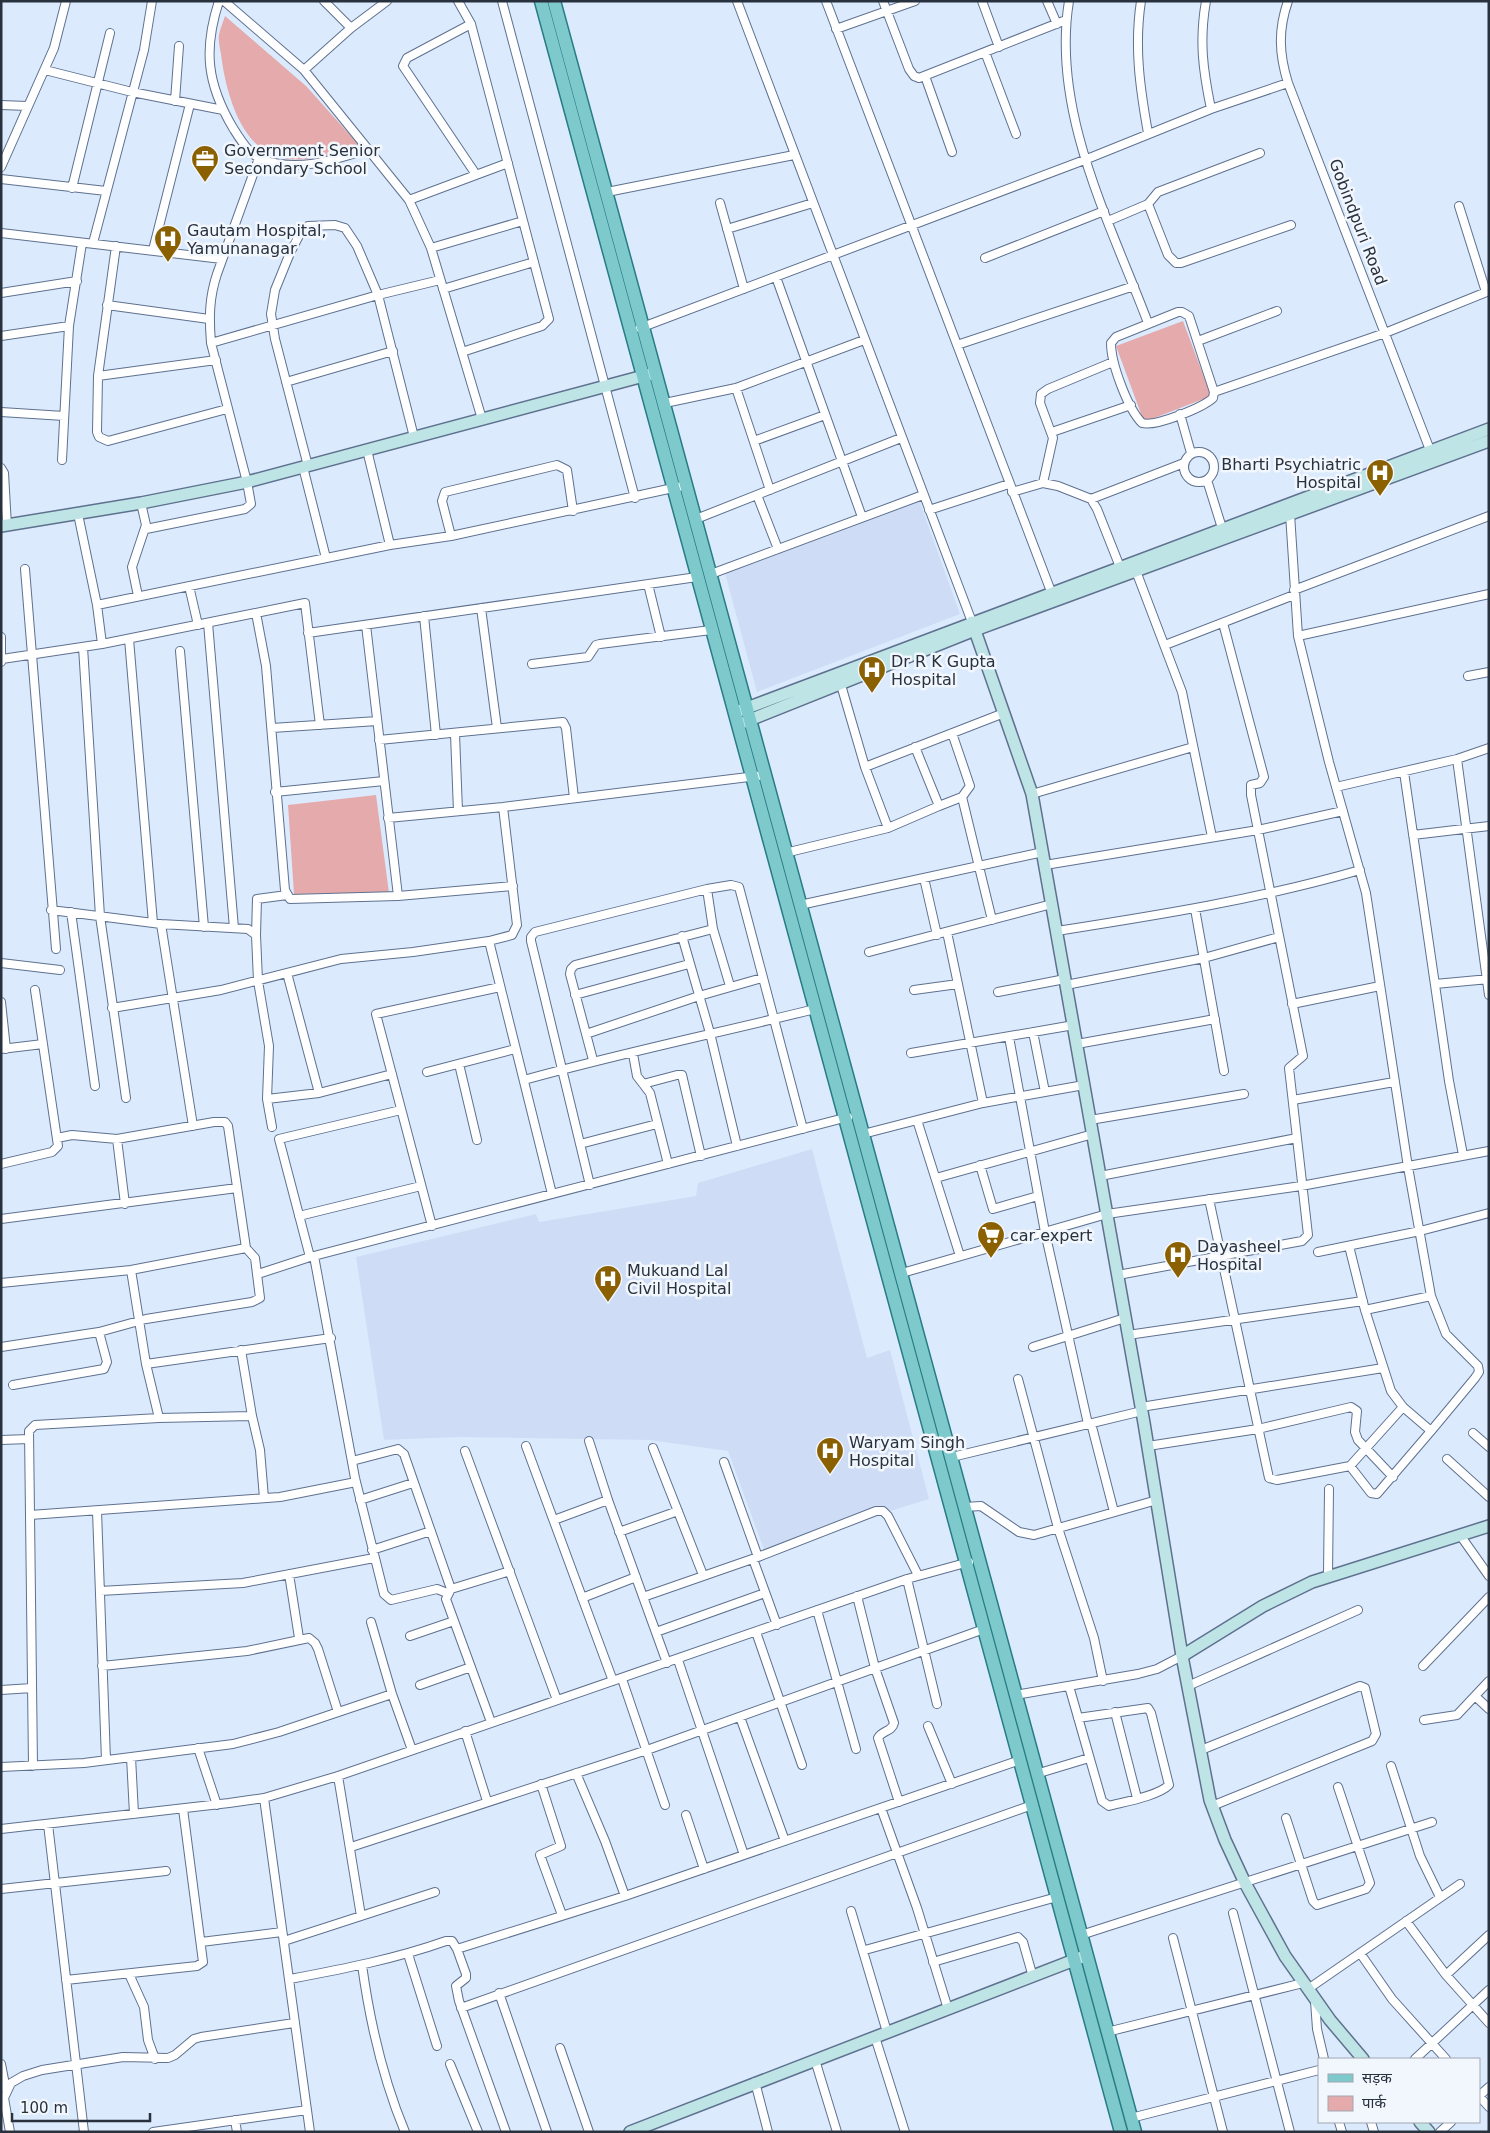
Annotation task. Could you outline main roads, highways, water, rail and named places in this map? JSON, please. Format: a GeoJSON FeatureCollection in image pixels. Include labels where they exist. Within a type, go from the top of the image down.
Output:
{"type":"FeatureCollection","features":[{"type":"Feature","properties":{"kind":"main road"},"geometry":{"type":"LineString","coordinates":[[541,1],[711,630],[742,717]]}},
{"type":"Feature","properties":{"kind":"main road"},"geometry":{"type":"LineString","coordinates":[[554,1],[711,574],[742,717],[815,1009],[851,1117],[863,1134],[1081,1935],[1080,1958],[1121,2132]]}},
{"type":"Feature","properties":{"kind":"main road"},"geometry":{"type":"LineString","coordinates":[[758,776],[785,853],[800,905],[851,1117],[966,1562],[1057,1897],[1107,2032],[1135,2132]]}},
{"type":"Feature","properties":{"kind":"place","name":"Government Senior Secondary School"},"geometry":{"type":"Point","coordinates":[205,183]}},
{"type":"Feature","properties":{"kind":"place","name":"Gautam Hospital, Yamunanagar"},"geometry":{"type":"Point","coordinates":[168,263]}},
{"type":"Feature","properties":{"kind":"place","name":"Bharti Psychiatric Hospital"},"geometry":{"type":"Point","coordinates":[1380,497]}},
{"type":"Feature","properties":{"kind":"place","name":"Dr R K Gupta Hospital"},"geometry":{"type":"Point","coordinates":[872,694]}},
{"type":"Feature","properties":{"kind":"place","name":"car expert"},"geometry":{"type":"Point","coordinates":[991,1259]}},
{"type":"Feature","properties":{"kind":"place","name":"Dayasheel Hospital"},"geometry":{"type":"Point","coordinates":[1178,1279]}},
{"type":"Feature","properties":{"kind":"place","name":"Mukuand Lal Civil Hospital"},"geometry":{"type":"Point","coordinates":[608,1303]}},
{"type":"Feature","properties":{"kind":"place","name":"Waryam Singh Hospital"},"geometry":{"type":"Point","coordinates":[830,1475]}}]}
